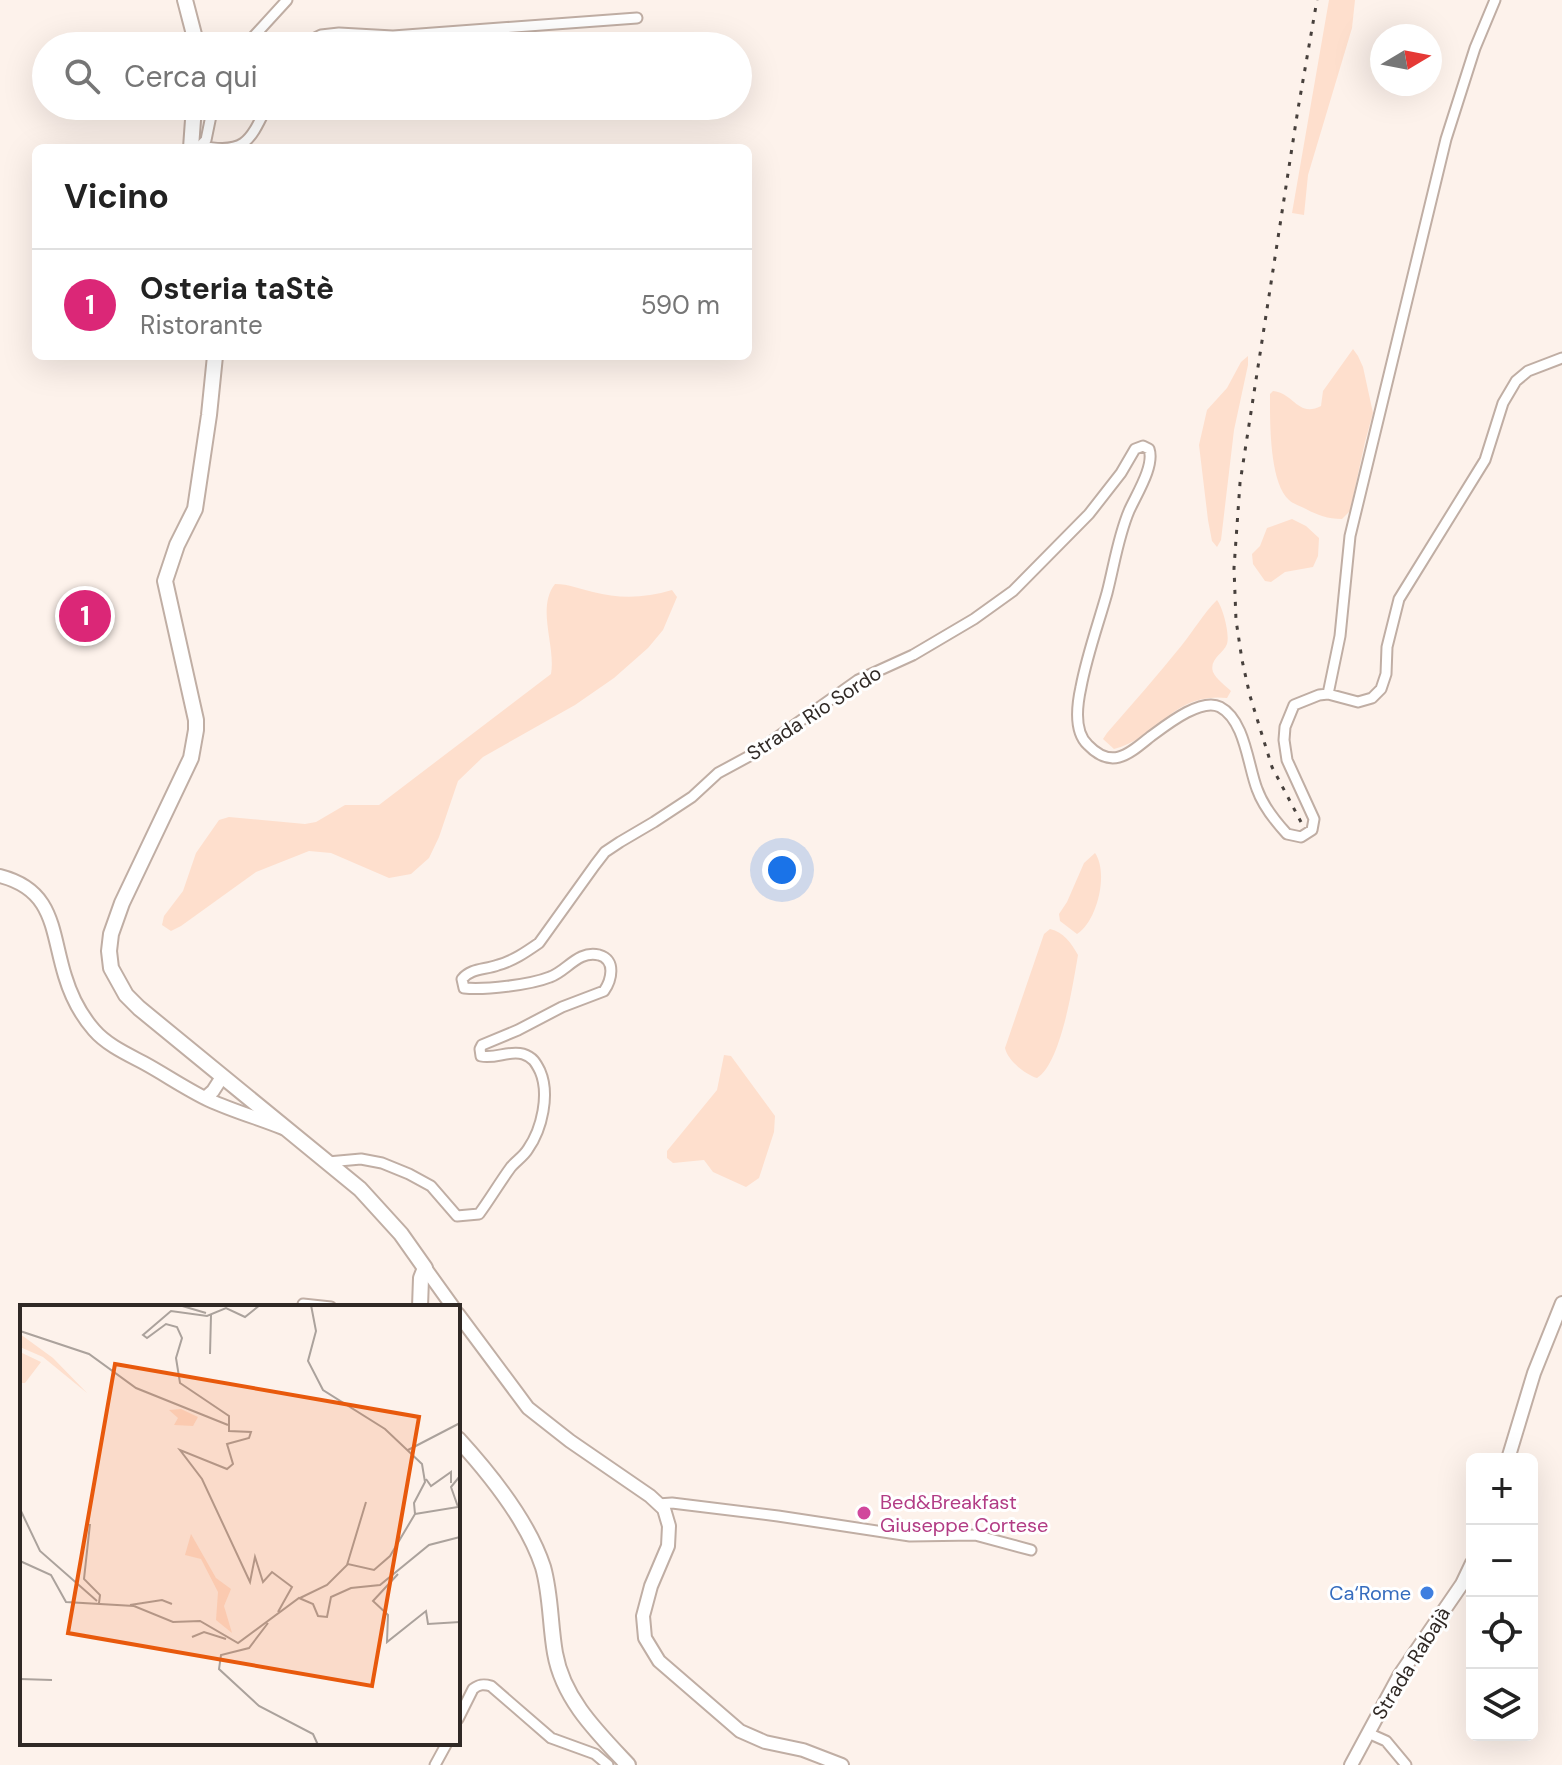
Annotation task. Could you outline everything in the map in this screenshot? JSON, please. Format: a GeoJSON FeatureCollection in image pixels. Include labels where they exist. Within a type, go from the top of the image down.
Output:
{"type":"FeatureCollection","features":[{"type":"Feature","properties":{"kind":"main road"},"geometry":{"type":"LineString","coordinates":[[185,0],[193,32]]}},
{"type":"Feature","properties":{"kind":"main road"},"geometry":{"type":"LineString","coordinates":[[195,120],[197,144]]}},
{"type":"Feature","properties":{"kind":"main road"},"geometry":{"type":"LineString","coordinates":[[215,360],[195,509],[177,545],[165,581],[196,720],[195,745],[122,903],[111,934],[111,968],[126,995],[139,1008],[328,1162],[381,1210],[425,1268],[421,1278],[420,1305]]}},
{"type":"Feature","properties":{"kind":"main road"},"geometry":{"type":"LineString","coordinates":[[460,1442],[510,1504],[536,1550],[547,1582],[555,1656],[567,1689],[590,1725],[628,1765]]}},
{"type":"Feature","properties":{"kind":"street"},"geometry":{"type":"LineString","coordinates":[[258,32],[287,0]]}},
{"type":"Feature","properties":{"kind":"street"},"geometry":{"type":"LineString","coordinates":[[1495,0],[1475,48],[1446,139],[1350,536],[1340,636],[1328,694],[1358,702],[1372,698],[1381,689],[1399,599],[1485,460],[1503,403],[1516,381],[1528,371],[1562,358]]}},
{"type":"Feature","properties":{"kind":"street"},"geometry":{"type":"LineString","coordinates":[[447,32],[637,18]]}},
{"type":"Feature","properties":{"kind":"street"},"geometry":{"type":"LineString","coordinates":[[201,144],[206,140],[210,120]]}},
{"type":"Feature","properties":{"kind":"street"},"geometry":{"type":"LineString","coordinates":[[244,144],[253,135],[260,120]]}},
{"type":"Feature","properties":{"kind":"street","name":"Strada Rio Sordo"},"geometry":{"type":"LineString","coordinates":[[328,1162],[361,1159],[382,1163],[431,1186],[457,1216],[479,1214],[513,1165],[528,1150],[540,1124],[545,1090],[543,1078],[533,1059],[512,1052],[496,1057],[481,1056],[482,1045],[604,991],[612,976],[605,958],[598,955],[579,957],[552,977],[487,988],[464,988],[462,979],[467,973],[497,966],[539,943],[605,852],[692,797],[718,773],[755,753],[858,680],[913,655],[998,604],[1089,514],[1121,473],[1135,449],[1143,446],[1149,449],[1151,455],[1128,514],[1084,670],[1078,713],[1086,744],[1104,757],[1114,759],[1125,756],[1172,721],[1194,709],[1207,705],[1220,707],[1242,737],[1264,805],[1287,834],[1301,837],[1312,830],[1314,819],[1287,760],[1285,727],[1294,705],[1328,694]]}},
{"type":"Feature","properties":{"kind":"street"},"geometry":{"type":"LineString","coordinates":[[0,876],[25,885],[39,898],[51,920],[71,995],[96,1032],[115,1047],[205,1098],[283,1128]]}},
{"type":"Feature","properties":{"kind":"street"},"geometry":{"type":"LineString","coordinates":[[205,1098],[222,1077]]}},
{"type":"Feature","properties":{"kind":"street"},"geometry":{"type":"LineString","coordinates":[[205,1098],[242,1093]]}},
{"type":"Feature","properties":{"kind":"street"},"geometry":{"type":"LineString","coordinates":[[225,1107],[235,1104],[242,1093]]}},
{"type":"Feature","properties":{"kind":"street"},"geometry":{"type":"LineString","coordinates":[[425,1268],[452,1305]]}},
{"type":"Feature","properties":{"kind":"street"},"geometry":{"type":"LineString","coordinates":[[1510,1453],[1534,1373],[1562,1303]]}},
{"type":"Feature","properties":{"kind":"street"},"geometry":{"type":"LineString","coordinates":[[303,1304],[312,1305]]}},
{"type":"Feature","properties":{"kind":"street"},"geometry":{"type":"LineString","coordinates":[[460,1317],[528,1408],[664,1509],[670,1535],[668,1546],[651,1586],[643,1616],[645,1638],[659,1661],[740,1731],[765,1742],[803,1750],[842,1765]]}},
{"type":"Feature","properties":{"kind":"street"},"geometry":{"type":"LineString","coordinates":[[658,1504],[778,1516],[910,1536],[975,1535],[1031,1550]]}},
{"type":"Feature","properties":{"kind":"street","name":"Strada Rabajà"},"geometry":{"type":"LineString","coordinates":[[1351,1765],[1399,1676],[1466,1576]]}},
{"type":"Feature","properties":{"kind":"street"},"geometry":{"type":"LineString","coordinates":[[460,1715],[473,1689],[486,1684],[551,1738],[595,1754],[608,1765]]}},
{"type":"Feature","properties":{"kind":"street"},"geometry":{"type":"LineString","coordinates":[[1368,1733],[1386,1741],[1406,1765]]}},
{"type":"Feature","properties":{"kind":"street"},"geometry":{"type":"LineString","coordinates":[[435,1765],[446,1745]]}},
{"type":"Feature","properties":{"kind":"shaded area"},"geometry":{"type":"Polygon","coordinates":[[[1329,0],[1355,0],[1352,28],[1308,175],[1304,215],[1292,213],[1329,0]]]}},
{"type":"Feature","properties":{"kind":"shaded area"},"geometry":{"type":"Polygon","coordinates":[[[1353,349],[1363,367],[1373,413],[1350,511],[1342,519],[1337,519],[1295,504],[1282,491],[1272,450],[1270,394],[1273,391],[1280,393],[1307,409],[1321,406],[1323,391],[1353,349]]]}},
{"type":"Feature","properties":{"kind":"shaded area"},"geometry":{"type":"Polygon","coordinates":[[[1248,356],[1234,430],[1221,540],[1217,547],[1212,541],[1208,520],[1199,445],[1207,410],[1227,388],[1241,362],[1248,356]]]}},
{"type":"Feature","properties":{"kind":"shaded area"},"geometry":{"type":"Polygon","coordinates":[[[1292,519],[1319,538],[1318,556],[1313,567],[1285,572],[1271,582],[1265,581],[1253,564],[1252,554],[1260,546],[1267,528],[1292,519]]]}},
{"type":"Feature","properties":{"kind":"shaded area"},"geometry":{"type":"Polygon","coordinates":[[[555,584],[623,597],[672,590],[677,597],[663,630],[614,678],[575,705],[483,757],[458,781],[429,858],[411,874],[389,878],[331,853],[309,851],[256,872],[181,926],[171,931],[162,925],[164,916],[183,891],[196,853],[219,820],[229,817],[305,824],[316,822],[345,805],[379,805],[551,674],[547,604],[555,584]]]}},
{"type":"Feature","properties":{"kind":"shaded area"},"geometry":{"type":"Polygon","coordinates":[[[1217,600],[1222,609],[1228,640],[1212,667],[1216,677],[1231,691],[1227,698],[1193,702],[1143,736],[1114,749],[1103,739],[1107,733],[1217,600]]]}},
{"type":"Feature","properties":{"kind":"shaded area"},"geometry":{"type":"Polygon","coordinates":[[[1095,853],[1101,872],[1099,896],[1090,919],[1077,934],[1060,921],[1059,914],[1084,863],[1095,853]]]}},
{"type":"Feature","properties":{"kind":"shaded area"},"geometry":{"type":"Polygon","coordinates":[[[1050,929],[1063,935],[1078,955],[1059,1041],[1053,1057],[1037,1078],[1018,1066],[1005,1048],[1044,934],[1050,929]]]}},
{"type":"Feature","properties":{"kind":"shaded area"},"geometry":{"type":"Polygon","coordinates":[[[724,1055],[731,1056],[775,1116],[774,1132],[759,1178],[746,1187],[713,1172],[704,1160],[673,1163],[667,1158],[667,1151],[717,1090],[724,1055]]]}},
{"type":"Feature","properties":{"kind":"railway"},"geometry":{"type":"LineString","coordinates":[[1301,822],[1272,767],[1250,696],[1236,620],[1234,568],[1240,483],[1317,0]]}},
{"type":"Feature","properties":{"kind":"place","name":"Osteria taStè"},"geometry":{"type":"Point","coordinates":[85,616]}},
{"type":"Feature","properties":{"kind":"place","name":"Bed&Breakfast Giuseppe Cortese"},"geometry":{"type":"Point","coordinates":[864,1513]}},
{"type":"Feature","properties":{"kind":"place","name":"Ca‘Rome"},"geometry":{"type":"Point","coordinates":[1427,1593]}}]}
